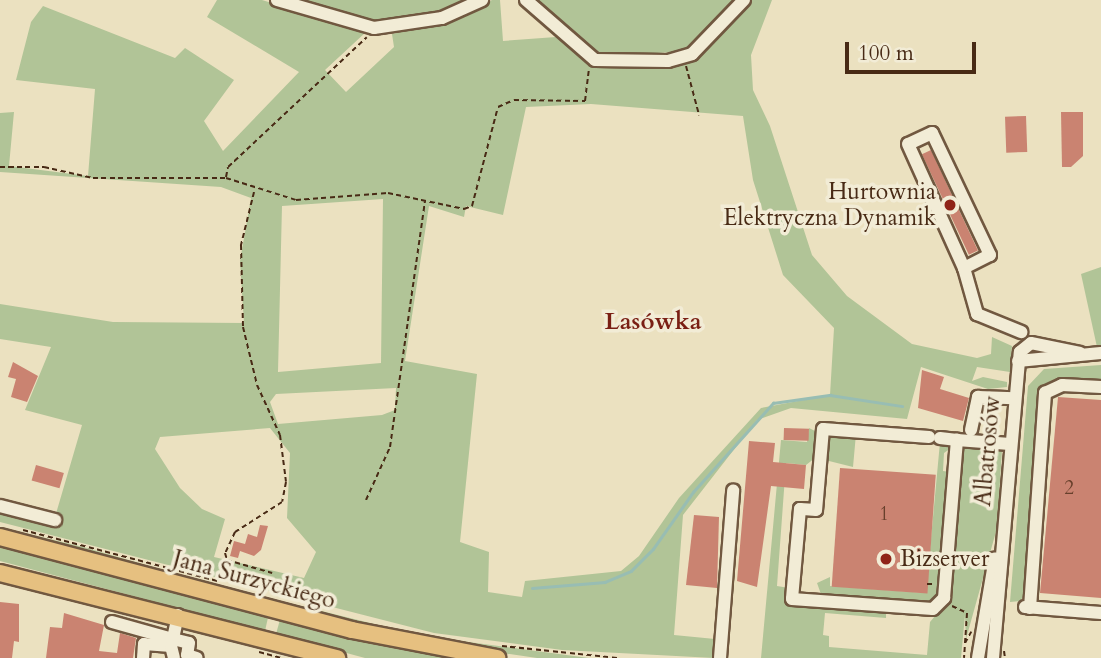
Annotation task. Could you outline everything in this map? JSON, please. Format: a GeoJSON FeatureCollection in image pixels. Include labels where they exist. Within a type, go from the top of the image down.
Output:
{"type":"FeatureCollection","features":[{"type":"Feature","properties":{"kind":"main road","name":"Jana Surzyckiego"},"geometry":{"type":"LineString","coordinates":[[0,537],[372,635],[495,652]]}},
{"type":"Feature","properties":{"kind":"main road"},"geometry":{"type":"LineString","coordinates":[[0,573],[178,615],[333,658]]}},
{"type":"Feature","properties":{"kind":"street"},"geometry":{"type":"LineString","coordinates":[[276,0],[374,28],[442,19],[482,0]]}},
{"type":"Feature","properties":{"kind":"street"},"geometry":{"type":"LineString","coordinates":[[527,0],[595,60],[683,59],[744,0]]}},
{"type":"Feature","properties":{"kind":"street"},"geometry":{"type":"LineString","coordinates":[[964,268],[990,255],[932,133],[908,144],[964,268],[977,314],[1021,332]]}},
{"type":"Feature","properties":{"kind":"street","name":"Albatrosów"},"geometry":{"type":"LineString","coordinates":[[993,658],[1000,545],[1019,357],[1101,354]]}},
{"type":"Feature","properties":{"kind":"street"},"geometry":{"type":"LineString","coordinates":[[1101,387],[1062,385],[1045,393],[1026,607],[1101,613]]}},
{"type":"Feature","properties":{"kind":"street"},"geometry":{"type":"LineString","coordinates":[[971,430],[978,397],[1014,398]]}},
{"type":"Feature","properties":{"kind":"street"},"geometry":{"type":"LineString","coordinates":[[957,440],[940,604],[925,610],[792,599],[800,509],[816,510],[823,429],[1010,444]]}},
{"type":"Feature","properties":{"kind":"street"},"geometry":{"type":"LineString","coordinates":[[720,657],[733,491]]}},
{"type":"Feature","properties":{"kind":"street"},"geometry":{"type":"LineString","coordinates":[[0,506],[55,520]]}},
{"type":"Feature","properties":{"kind":"street","name":"Albatrosów"},"geometry":{"type":"LineString","coordinates":[[978,658],[984,605],[1000,545]]}},
{"type":"Feature","properties":{"kind":"street"},"geometry":{"type":"LineString","coordinates":[[173,648],[178,615]]}},
{"type":"Feature","properties":{"kind":"street"},"geometry":{"type":"LineString","coordinates":[[111,622],[173,648]]}},
{"type":"Feature","properties":{"kind":"street"},"geometry":{"type":"LineString","coordinates":[[143,658],[144,644],[173,648],[189,643],[187,655],[197,658]]}},
{"type":"Feature","properties":{"kind":"path"},"geometry":{"type":"LineString","coordinates":[[226,178],[229,167],[374,28]]}},
{"type":"Feature","properties":{"kind":"path"},"geometry":{"type":"LineString","coordinates":[[683,59],[699,115]]}},
{"type":"Feature","properties":{"kind":"path"},"geometry":{"type":"LineString","coordinates":[[0,167],[44,167],[93,178],[226,178],[254,191],[296,200],[388,193],[464,209],[472,206],[498,107],[514,100],[585,101],[595,60]]}},
{"type":"Feature","properties":{"kind":"path"},"geometry":{"type":"LineString","coordinates":[[254,191],[241,245],[243,327],[257,385],[280,435],[286,482],[282,502],[235,532],[225,554],[227,560],[272,573]]}},
{"type":"Feature","properties":{"kind":"path"},"geometry":{"type":"LineString","coordinates":[[366,500],[388,458],[425,200]]}},
{"type":"Feature","properties":{"kind":"path"},"geometry":{"type":"LineString","coordinates":[[18,528],[223,582]]}},
{"type":"Feature","properties":{"kind":"path"},"geometry":{"type":"LineString","coordinates":[[940,604],[967,613],[964,658]]}},
{"type":"Feature","properties":{"kind":"path"},"geometry":{"type":"LineString","coordinates":[[495,652],[619,658]]}},
{"type":"Feature","properties":{"kind":"green space"},"geometry":{"type":"Polygon","coordinates":[[[217,0],[262,0],[366,32],[325,70],[346,92],[394,47],[392,34],[446,22],[492,0],[500,0],[503,41],[556,37],[591,64],[692,58],[749,0],[772,0],[751,55],[753,90],[770,126],[812,255],[847,296],[912,344],[977,358],[991,354],[992,337],[1012,346],[1010,372],[977,367],[972,381],[983,377],[1007,382],[1007,387],[988,389],[921,367],[907,419],[791,408],[757,420],[683,515],[674,635],[715,639],[714,658],[562,650],[434,633],[0,522],[0,508],[55,517],[82,425],[25,410],[51,347],[0,339],[0,304],[113,322],[244,323],[240,261],[251,198],[221,187],[0,172],[0,113],[14,112],[9,166],[88,176],[95,89],[16,80],[31,22],[43,6],[175,58],[185,48],[234,80],[204,121],[223,151],[299,72],[207,17],[217,0]],[[591,104],[526,107],[503,215],[466,206],[464,217],[429,206],[405,361],[477,374],[460,542],[489,552],[488,592],[522,597],[525,581],[621,571],[639,556],[679,498],[761,408],[830,395],[834,328],[783,275],[753,180],[743,116],[591,104]],[[383,199],[282,206],[278,372],[381,363],[383,199]],[[396,388],[276,394],[270,402],[278,424],[382,415],[395,410],[396,388]],[[270,428],[160,437],[155,449],[180,488],[202,509],[225,519],[214,557],[304,578],[316,552],[287,518],[290,453],[270,428]]]}},
{"type":"Feature","properties":{"kind":"green space"},"geometry":{"type":"Polygon","coordinates":[[[296,0],[467,0],[442,12],[398,21],[363,20],[296,0]]]}},
{"type":"Feature","properties":{"kind":"green space"},"geometry":{"type":"Polygon","coordinates":[[[536,0],[737,0],[688,51],[611,56],[593,54],[536,0]]]}},
{"type":"Feature","properties":{"kind":"green space"},"geometry":{"type":"Polygon","coordinates":[[[1101,267],[1101,347],[1097,347],[1081,274],[1101,267]]]}},
{"type":"Feature","properties":{"kind":"green space"},"geometry":{"type":"Polygon","coordinates":[[[1101,365],[1101,380],[1066,377],[1041,389],[1026,593],[1020,601],[1010,602],[1028,386],[1044,369],[1101,365]]]}},
{"type":"Feature","properties":{"kind":"green space"},"geometry":{"type":"Polygon","coordinates":[[[809,428],[817,432],[815,458],[806,465],[786,463],[777,586],[789,588],[788,604],[886,612],[886,618],[825,613],[823,635],[829,636],[829,647],[927,655],[930,622],[946,603],[960,451],[967,445],[1002,450],[997,528],[966,639],[965,615],[961,658],[761,658],[781,440],[807,442],[809,428]]]}},
{"type":"Feature","properties":{"kind":"green space"},"geometry":{"type":"Polygon","coordinates":[[[828,433],[856,434],[853,467],[825,460],[828,433]]]}},
{"type":"Feature","properties":{"kind":"green space"},"geometry":{"type":"Polygon","coordinates":[[[940,442],[951,448],[944,453],[943,471],[950,472],[935,604],[822,597],[817,583],[830,577],[830,586],[926,593],[940,442]]]}},
{"type":"Feature","properties":{"kind":"green space"},"geometry":{"type":"Polygon","coordinates":[[[0,527],[83,547],[262,598],[0,532],[0,527]]]}},
{"type":"Feature","properties":{"kind":"green space"},"geometry":{"type":"Polygon","coordinates":[[[0,547],[269,613],[265,631],[0,561],[0,547]]]}},
{"type":"Feature","properties":{"kind":"green space"},"geometry":{"type":"Polygon","coordinates":[[[285,602],[423,636],[589,658],[537,658],[446,645],[284,607],[285,602]]]}},
{"type":"Feature","properties":{"kind":"green space"},"geometry":{"type":"Polygon","coordinates":[[[281,616],[465,658],[365,658],[276,634],[281,616]]]}},
{"type":"Feature","properties":{"kind":"building"},"geometry":{"type":"Polygon","coordinates":[[[1061,112],[1083,112],[1083,156],[1071,167],[1062,167],[1061,112]]]}},
{"type":"Feature","properties":{"kind":"building"},"geometry":{"type":"Polygon","coordinates":[[[1026,116],[1027,152],[1006,153],[1005,117],[1026,116]]]}},
{"type":"Feature","properties":{"kind":"building"},"geometry":{"type":"Polygon","coordinates":[[[931,150],[978,251],[969,255],[922,154],[931,150]]]}},
{"type":"Feature","properties":{"kind":"building"},"geometry":{"type":"Polygon","coordinates":[[[13,362],[38,376],[27,402],[11,397],[16,379],[8,377],[13,362]]]}},
{"type":"Feature","properties":{"kind":"building"},"geometry":{"type":"Polygon","coordinates":[[[922,370],[944,377],[940,389],[969,398],[963,421],[918,408],[922,370]]]}},
{"type":"Feature","properties":{"kind":"building"},"geometry":{"type":"Polygon","coordinates":[[[1058,397],[1101,400],[1101,598],[1040,593],[1058,397]]]}},
{"type":"Feature","properties":{"kind":"building"},"geometry":{"type":"Polygon","coordinates":[[[784,428],[809,429],[809,441],[784,440],[784,428]]]}},
{"type":"Feature","properties":{"kind":"building"},"geometry":{"type":"Polygon","coordinates":[[[749,441],[775,443],[773,462],[806,465],[804,489],[771,486],[757,587],[737,581],[749,441]]]}},
{"type":"Feature","properties":{"kind":"building"},"geometry":{"type":"Polygon","coordinates":[[[36,465],[64,473],[59,488],[32,480],[36,465]]]}},
{"type":"Feature","properties":{"kind":"building"},"geometry":{"type":"Polygon","coordinates":[[[840,468],[936,475],[927,593],[832,587],[840,468]]]}},
{"type":"Feature","properties":{"kind":"building"},"geometry":{"type":"Polygon","coordinates":[[[694,515],[719,517],[717,588],[686,585],[694,515]]]}},
{"type":"Feature","properties":{"kind":"building"},"geometry":{"type":"Polygon","coordinates":[[[260,525],[268,526],[261,550],[254,556],[240,551],[238,558],[230,556],[234,541],[245,544],[248,534],[257,537],[260,525]]]}},
{"type":"Feature","properties":{"kind":"building"},"geometry":{"type":"Polygon","coordinates":[[[0,602],[19,604],[19,642],[14,641],[12,658],[0,658],[0,602]]]}},
{"type":"Feature","properties":{"kind":"building"},"geometry":{"type":"Polygon","coordinates":[[[64,613],[104,625],[99,651],[117,653],[120,633],[136,638],[133,658],[46,658],[50,627],[62,628],[64,613]]]}},
{"type":"Feature","properties":{"kind":"waterway"},"geometry":{"type":"LineString","coordinates":[[532,588],[605,582],[631,571],[653,549],[693,492],[773,403],[830,395],[902,406]]}},
{"type":"Feature","properties":{"kind":"place","name":"Hurtownia Elektryczna Dynamik"},"geometry":{"type":"Point","coordinates":[950,205]}},
{"type":"Feature","properties":{"kind":"place","name":"Bizserver"},"geometry":{"type":"Point","coordinates":[886,559]}},
{"type":"Feature","properties":{"kind":"district","name":"Lasówka"},"geometry":{"type":"Point","coordinates":[653,322]}}]}
